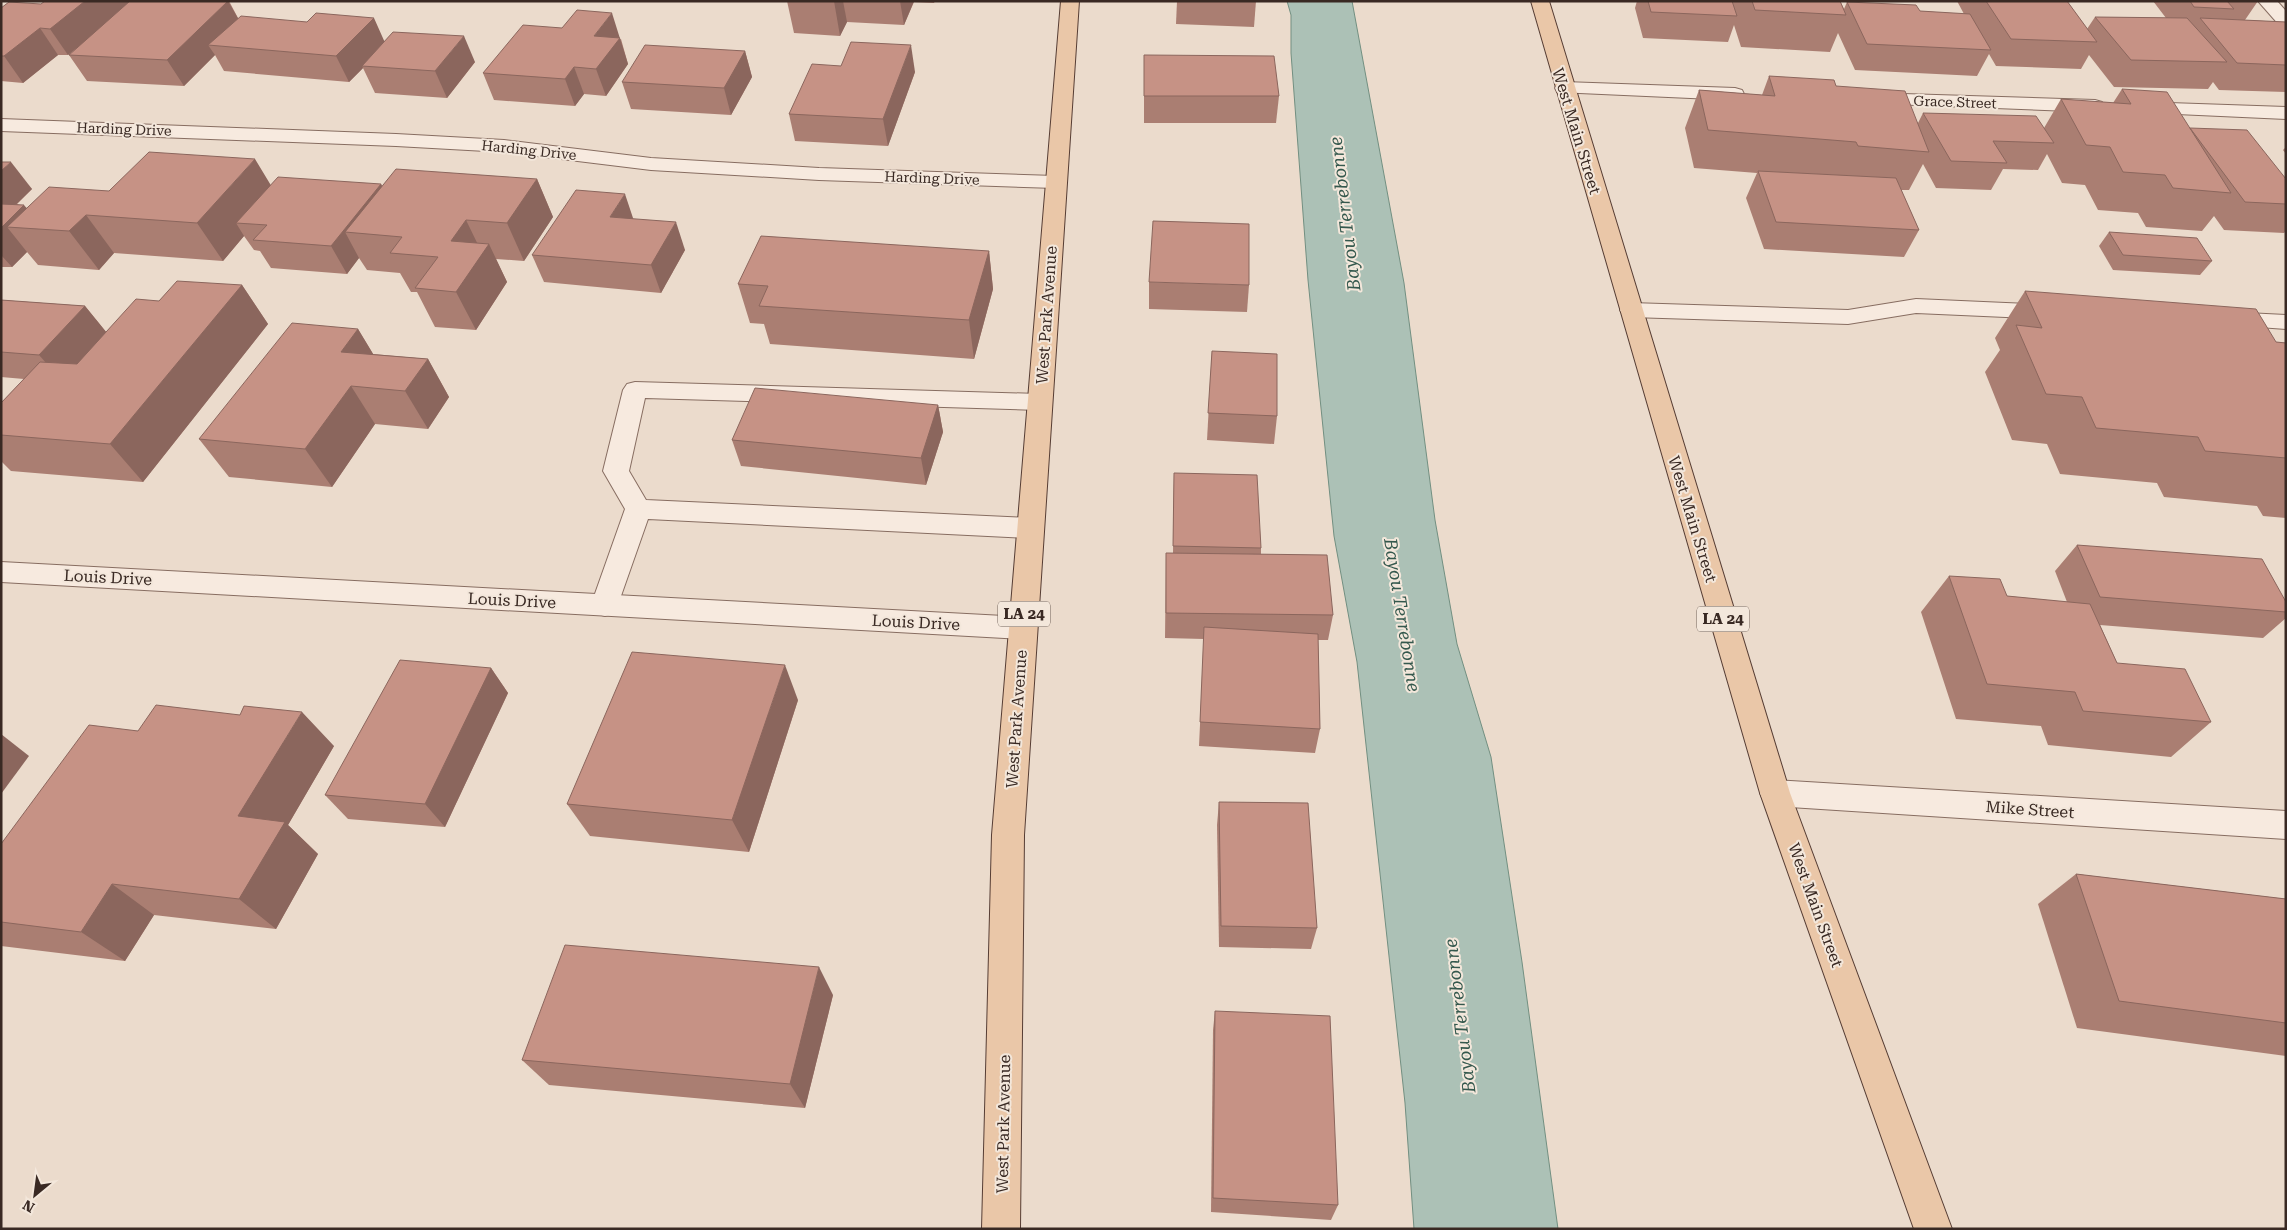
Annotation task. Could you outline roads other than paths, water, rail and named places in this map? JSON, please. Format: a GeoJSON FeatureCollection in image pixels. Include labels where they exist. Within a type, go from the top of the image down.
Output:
{"type":"FeatureCollection","features":[{"type":"Feature","properties":{"kind":"main road","name":"West Park Avenue"},"geometry":{"type":"LineString","coordinates":[[1001,1229],[1008,835],[1055,182],[1070,1]]}},
{"type":"Feature","properties":{"kind":"main road","name":"West Main Street"},"geometry":{"type":"LineString","coordinates":[[1540,1],[1564,88],[1775,792],[1933,1229]]}},
{"type":"Feature","properties":{"kind":"street"},"geometry":{"type":"LineString","coordinates":[[2267,1],[2286,22]]}},
{"type":"Feature","properties":{"kind":"street"},"geometry":{"type":"LineString","coordinates":[[1564,88],[1754,95]]}},
{"type":"Feature","properties":{"kind":"street","name":"Grace Street"},"geometry":{"type":"LineString","coordinates":[[1852,98],[2286,113]]}},
{"type":"Feature","properties":{"kind":"street","name":"Harding Drive"},"geometry":{"type":"LineString","coordinates":[[1,125],[396,140],[504,146],[650,164],[820,174],[1055,182]]}},
{"type":"Feature","properties":{"kind":"street"},"geometry":{"type":"LineString","coordinates":[[1631,310],[1848,317],[1916,306],[2074,313]]}},
{"type":"Feature","properties":{"kind":"street"},"geometry":{"type":"LineString","coordinates":[[2203,318],[2286,322]]}},
{"type":"Feature","properties":{"kind":"street"},"geometry":{"type":"LineString","coordinates":[[2253,321],[2269,344]]}},
{"type":"Feature","properties":{"kind":"street"},"geometry":{"type":"LineString","coordinates":[[605,605],[638,509],[616,471],[635,390],[1039,402]]}},
{"type":"Feature","properties":{"kind":"street"},"geometry":{"type":"LineString","coordinates":[[638,509],[1030,528]]}},
{"type":"Feature","properties":{"kind":"street","name":"Louis Drive"},"geometry":{"type":"LineString","coordinates":[[1,572],[1023,628]]}},
{"type":"Feature","properties":{"kind":"street","name":"Mike Street"},"geometry":{"type":"LineString","coordinates":[[1775,792],[2286,825]]}},
{"type":"Feature","properties":{"kind":"water","name":"Bayou Terrebonne"},"geometry":{"type":"Polygon","coordinates":[[[1287,1],[1352,1],[1404,283],[1435,520],[1457,644],[1491,757],[1522,962],[1558,1229],[1414,1229],[1405,1103],[1357,662],[1334,536],[1308,280],[1291,53],[1291,15],[1287,1]]]}}]}
